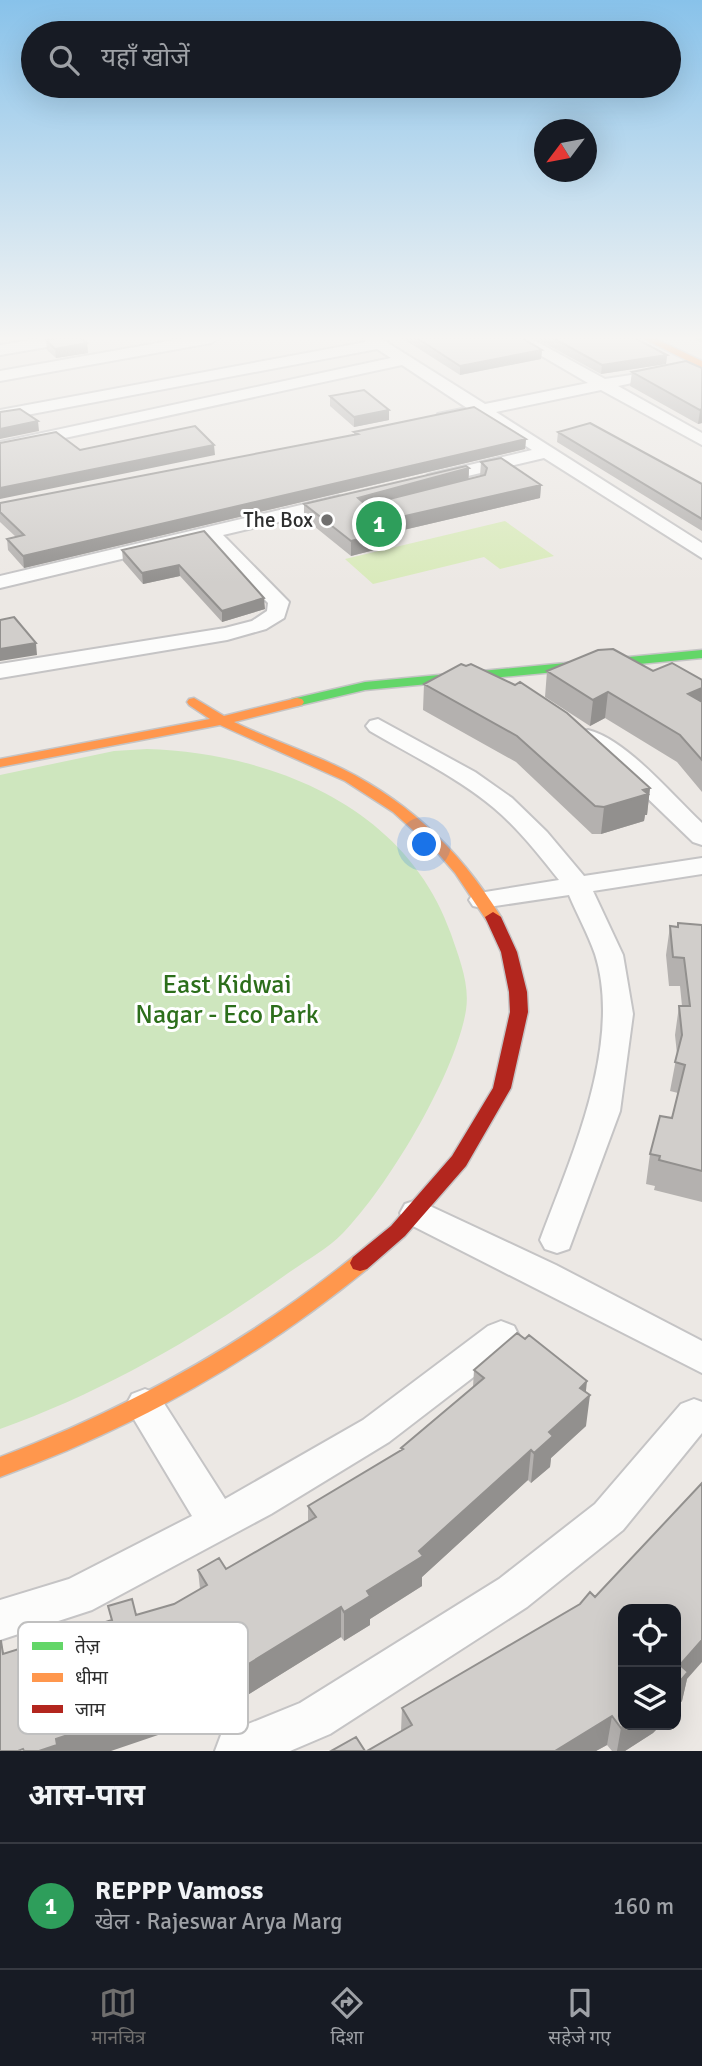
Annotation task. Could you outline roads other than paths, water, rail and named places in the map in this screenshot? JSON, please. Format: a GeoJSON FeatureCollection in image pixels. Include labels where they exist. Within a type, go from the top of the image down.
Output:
{"type":"FeatureCollection","features":[{"type":"Feature","properties":{"kind":"street"},"geometry":{"type":"LineString","coordinates":[[0,447],[127,420]]}},
{"type":"Feature","properties":{"kind":"street"},"geometry":{"type":"LineString","coordinates":[[499,420],[702,552]]}},
{"type":"Feature","properties":{"kind":"street"},"geometry":{"type":"LineString","coordinates":[[666,420],[702,440]]}},
{"type":"Feature","properties":{"kind":"street"},"geometry":{"type":"LineString","coordinates":[[412,484],[549,451]]}},
{"type":"Feature","properties":{"kind":"street"},"geometry":{"type":"LineString","coordinates":[[0,582],[358,497]]}},
{"type":"Feature","properties":{"kind":"street"},"geometry":{"type":"LineString","coordinates":[[0,671],[227,634],[259,625],[277,614],[279,602],[211,533]]}},
{"type":"Feature","properties":{"kind":"street"},"geometry":{"type":"LineString","coordinates":[[541,652],[702,637]]}},
{"type":"Feature","properties":{"kind":"street"},"geometry":{"type":"LineString","coordinates":[[0,763],[216,722],[365,687],[702,654]]}},
{"type":"Feature","properties":{"kind":"street"},"geometry":{"type":"LineString","coordinates":[[346,673],[422,664]]}},
{"type":"Feature","properties":{"kind":"street"},"geometry":{"type":"LineString","coordinates":[[0,1467],[69,1440],[145,1405],[203,1374],[282,1325],[331,1289],[417,1213],[484,1126],[512,1063],[519,1008],[511,954],[482,900],[456,865],[418,826],[373,792],[325,765],[268,746],[216,722],[188,704],[217,698]]}},
{"type":"Feature","properties":{"kind":"street"},"geometry":{"type":"LineString","coordinates":[[570,724],[620,759],[702,837]]}},
{"type":"Feature","properties":{"kind":"street"},"geometry":{"type":"LineString","coordinates":[[378,726],[466,777],[503,803],[538,837],[578,886],[610,955],[618,1014],[604,1111],[557,1240]]}},
{"type":"Feature","properties":{"kind":"street"},"geometry":{"type":"LineString","coordinates":[[482,900],[702,866]]}},
{"type":"Feature","properties":{"kind":"street"},"geometry":{"type":"LineString","coordinates":[[417,1213],[544,1275],[702,1358]]}},
{"type":"Feature","properties":{"kind":"street"},"geometry":{"type":"LineString","coordinates":[[0,1620],[78,1596],[218,1523],[376,1431],[501,1336]]}},
{"type":"Feature","properties":{"kind":"street"},"geometry":{"type":"LineString","coordinates":[[145,1405],[218,1523]]}},
{"type":"Feature","properties":{"kind":"street"},"geometry":{"type":"LineString","coordinates":[[237,1751],[315,1719],[513,1593],[609,1517],[694,1415]]}},
{"type":"Feature","properties":{"kind":"place","name":"The Box"},"geometry":{"type":"Point","coordinates":[327,520]}},
{"type":"Feature","properties":{"kind":"place","name":"REPPP Vamoss"},"geometry":{"type":"Point","coordinates":[379,524]}},
{"type":"Feature","properties":{"kind":"park label","name":"East Kidwai Nagar - Eco Park"},"geometry":{"type":"Point","coordinates":[227,999]}}]}
